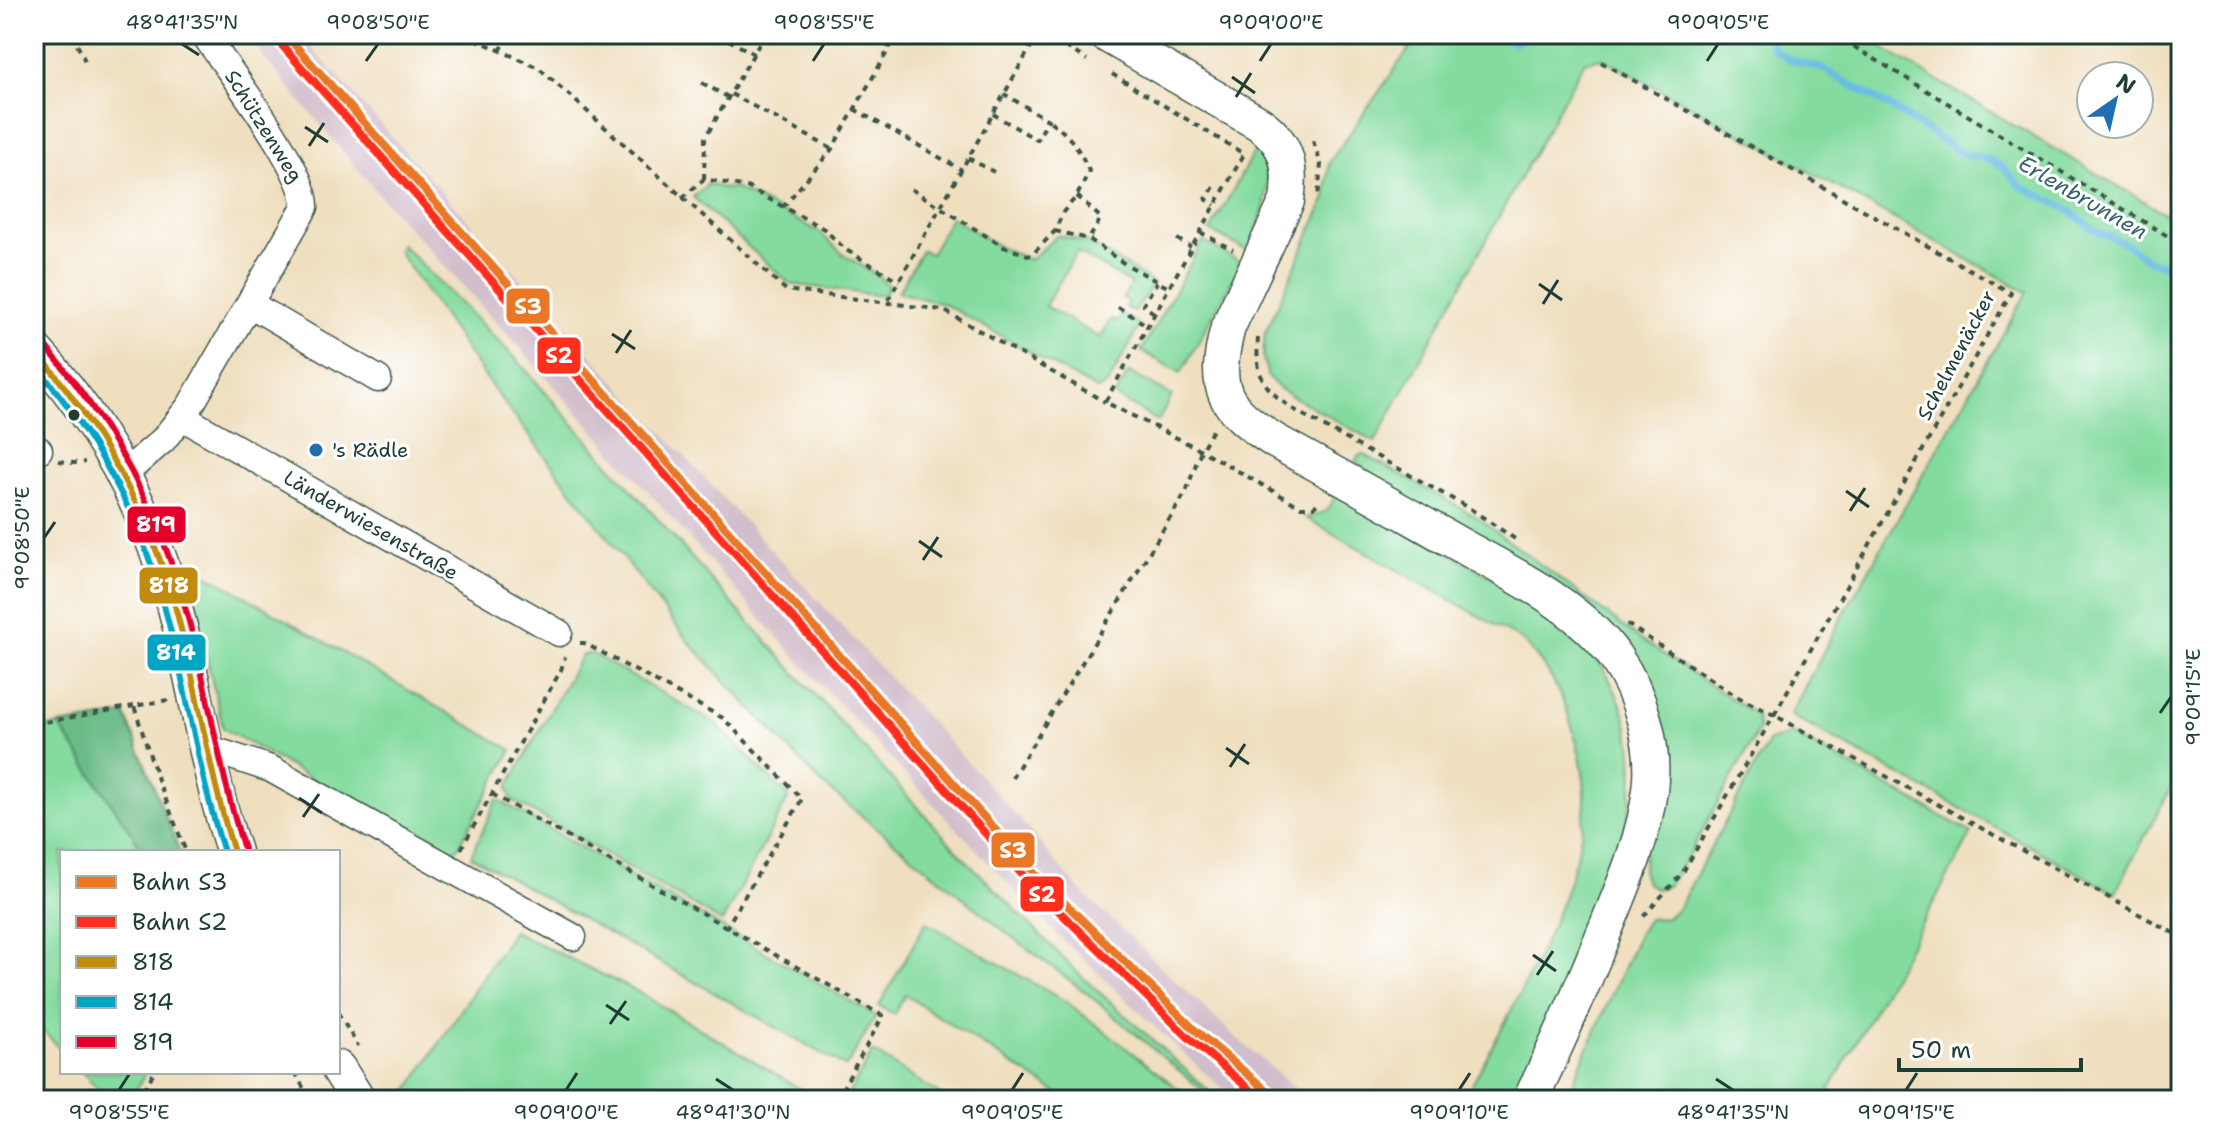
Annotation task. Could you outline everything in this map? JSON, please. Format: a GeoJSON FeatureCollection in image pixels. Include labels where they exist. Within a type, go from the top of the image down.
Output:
{"type":"FeatureCollection","features":[{"type":"Feature","properties":{"kind":"main road"},"geometry":{"type":"LineString","coordinates":[[1102,50],[1260,124],[1281,142],[1289,159],[1291,178],[1287,201],[1228,327],[1220,366],[1223,388],[1232,409],[1275,441],[1512,574],[1567,610],[1616,657],[1640,707],[1649,736],[1650,776],[1640,839],[1590,967],[1530,1100]]}},
{"type":"Feature","properties":{"kind":"main road"},"geometry":{"type":"LineString","coordinates":[[34,349],[69,391],[117,462],[141,505],[166,575],[233,850]]}},
{"type":"Feature","properties":{"kind":"main road"},"geometry":{"type":"LineString","coordinates":[[340,1071],[358,1100]]}},
{"type":"Feature","properties":{"kind":"street","name":"Schützenweg"},"geometry":{"type":"LineString","coordinates":[[117,462],[154,448],[182,417],[302,216],[306,196],[292,166],[204,34]]}},
{"type":"Feature","properties":{"kind":"street"},"geometry":{"type":"LineString","coordinates":[[250,304],[378,379]]}},
{"type":"Feature","properties":{"kind":"street","name":"Länderwiesenstraße"},"geometry":{"type":"LineString","coordinates":[[182,417],[562,639]]}},
{"type":"Feature","properties":{"kind":"street"},"geometry":{"type":"LineString","coordinates":[[207,748],[271,769],[573,937]]}},
{"type":"Feature","properties":{"kind":"path"},"geometry":{"type":"LineString","coordinates":[[72,34],[85,61]]}},
{"type":"Feature","properties":{"kind":"path"},"geometry":{"type":"LineString","coordinates":[[464,34],[539,68],[786,290],[943,310],[1105,402],[1201,450],[1186,492],[1012,778]]}},
{"type":"Feature","properties":{"kind":"path"},"geometry":{"type":"LineString","coordinates":[[500,51],[510,34]]}},
{"type":"Feature","properties":{"kind":"path"},"geometry":{"type":"LineString","coordinates":[[718,34],[754,54]]}},
{"type":"Feature","properties":{"kind":"path"},"geometry":{"type":"LineString","coordinates":[[682,198],[704,179],[705,138],[765,34]]}},
{"type":"Feature","properties":{"kind":"path"},"geometry":{"type":"LineString","coordinates":[[783,207],[832,149],[890,47],[867,34]]}},
{"type":"Feature","properties":{"kind":"path"},"geometry":{"type":"LineString","coordinates":[[887,301],[1038,34]]}},
{"type":"Feature","properties":{"kind":"path"},"geometry":{"type":"LineString","coordinates":[[1045,34],[1102,50]]}},
{"type":"Feature","properties":{"kind":"path"},"geometry":{"type":"LineString","coordinates":[[1833,34],[2181,244]]}},
{"type":"Feature","properties":{"kind":"path","name":"Schelmenäcker"},"geometry":{"type":"LineString","coordinates":[[1601,62],[2011,293],[1774,715]]}},
{"type":"Feature","properties":{"kind":"path"},"geometry":{"type":"LineString","coordinates":[[1105,402],[1244,154],[1111,74]]}},
{"type":"Feature","properties":{"kind":"path"},"geometry":{"type":"LineString","coordinates":[[702,83],[832,149]]}},
{"type":"Feature","properties":{"kind":"path"},"geometry":{"type":"LineString","coordinates":[[911,189],[1004,247],[1031,256],[1055,231],[1063,212],[1077,196],[1089,171],[1080,149],[1066,132],[1004,94]]}},
{"type":"Feature","properties":{"kind":"path"},"geometry":{"type":"LineString","coordinates":[[854,109],[962,170]]}},
{"type":"Feature","properties":{"kind":"path"},"geometry":{"type":"LineString","coordinates":[[993,114],[1037,140],[1048,120]]}},
{"type":"Feature","properties":{"kind":"path"},"geometry":{"type":"LineString","coordinates":[[968,158],[994,172]]}},
{"type":"Feature","properties":{"kind":"path"},"geometry":{"type":"LineString","coordinates":[[704,179],[747,187],[824,229],[846,250],[899,281]]}},
{"type":"Feature","properties":{"kind":"path"},"geometry":{"type":"LineString","coordinates":[[1215,205],[1206,199],[1212,186],[1222,192]]}},
{"type":"Feature","properties":{"kind":"path"},"geometry":{"type":"LineString","coordinates":[[1077,196],[1101,218],[1089,239]]}},
{"type":"Feature","properties":{"kind":"path"},"geometry":{"type":"LineString","coordinates":[[1055,231],[1089,239],[1169,288]]}},
{"type":"Feature","properties":{"kind":"path"},"geometry":{"type":"LineString","coordinates":[[1200,232],[1258,264]]}},
{"type":"Feature","properties":{"kind":"path"},"geometry":{"type":"LineString","coordinates":[[1177,239],[1191,247]]}},
{"type":"Feature","properties":{"kind":"path"},"geometry":{"type":"LineString","coordinates":[[1155,314],[1143,305],[1157,282]]}},
{"type":"Feature","properties":{"kind":"path"},"geometry":{"type":"LineString","coordinates":[[1118,307],[1148,326]]}},
{"type":"Feature","properties":{"kind":"path"},"geometry":{"type":"LineString","coordinates":[[1269,393],[1472,510],[1521,543]]}},
{"type":"Feature","properties":{"kind":"path"},"geometry":{"type":"LineString","coordinates":[[36,450],[61,462],[117,462]]}},
{"type":"Feature","properties":{"kind":"path"},"geometry":{"type":"LineString","coordinates":[[1616,616],[1736,696],[2181,937]]}},
{"type":"Feature","properties":{"kind":"path"},"geometry":{"type":"LineString","coordinates":[[461,850],[561,670],[562,639],[584,643],[723,718],[802,799],[726,928]]}},
{"type":"Feature","properties":{"kind":"path"},"geometry":{"type":"LineString","coordinates":[[34,724],[195,696]]}},
{"type":"Feature","properties":{"kind":"path"},"geometry":{"type":"LineString","coordinates":[[134,706],[185,850]]}},
{"type":"Feature","properties":{"kind":"path"},"geometry":{"type":"LineString","coordinates":[[1636,926],[1683,872],[1774,715]]}},
{"type":"Feature","properties":{"kind":"path"},"geometry":{"type":"LineString","coordinates":[[492,794],[883,1016],[836,1100]]}},
{"type":"Feature","properties":{"kind":"path"},"geometry":{"type":"LineString","coordinates":[[138,1100],[153,1074]]}},
{"type":"Feature","properties":{"kind":"path"},"geometry":{"type":"LineString","coordinates":[[296,1074],[310,1100]]}},
{"type":"Feature","properties":{"kind":"shaded area"},"geometry":{"type":"Polygon","coordinates":[[[244,34],[299,34],[513,271],[998,795],[1081,891],[1231,1033],[1309,1100],[1238,1100],[1200,1069],[1053,931],[798,660],[530,359],[388,205],[244,34]]]}},
{"type":"Feature","properties":{"kind":"green space"},"geometry":{"type":"Polygon","coordinates":[[[1391,34],[1858,34],[2181,223],[2181,769],[2115,893],[1790,715],[1838,624],[2027,292],[1603,58],[1584,62],[1375,442],[1281,390],[1268,377],[1263,357],[1265,333],[1326,198],[1329,163],[1409,49],[1391,34]]]}},
{"type":"Feature","properties":{"kind":"green space"},"geometry":{"type":"Polygon","coordinates":[[[1257,147],[1266,174],[1266,200],[1248,251],[1210,231],[1257,147]]]}},
{"type":"Feature","properties":{"kind":"green space"},"geometry":{"type":"Polygon","coordinates":[[[708,184],[726,189],[733,187],[818,231],[844,255],[879,276],[889,286],[883,296],[790,284],[693,197],[708,184]]]}},
{"type":"Feature","properties":{"kind":"green space"},"geometry":{"type":"Polygon","coordinates":[[[951,217],[1000,247],[1030,260],[1058,235],[1089,243],[1153,283],[1135,312],[1125,307],[1128,302],[1123,298],[1131,284],[1077,252],[1045,306],[1100,338],[1111,319],[1117,322],[1121,314],[1140,325],[1108,384],[1097,390],[944,304],[898,292],[922,250],[930,254],[951,217]]]}},
{"type":"Feature","properties":{"kind":"green space"},"geometry":{"type":"Polygon","coordinates":[[[1203,241],[1242,263],[1181,373],[1141,351],[1203,241]]]}},
{"type":"Feature","properties":{"kind":"green space"},"geometry":{"type":"Polygon","coordinates":[[[401,244],[516,359],[738,610],[962,856],[1078,973],[1209,1091],[1207,1094],[1088,994],[1008,934],[821,783],[688,641],[494,390],[398,251],[401,244]]]}},
{"type":"Feature","properties":{"kind":"green space"},"geometry":{"type":"Polygon","coordinates":[[[1129,372],[1172,396],[1158,421],[1115,396],[1129,372]]]}},
{"type":"Feature","properties":{"kind":"green space"},"geometry":{"type":"Polygon","coordinates":[[[1363,454],[1474,515],[1643,641],[1756,715],[1759,729],[1669,885],[1658,889],[1646,883],[1643,874],[1649,691],[1419,507],[1355,462],[1363,454]]]}},
{"type":"Feature","properties":{"kind":"green space"},"geometry":{"type":"Polygon","coordinates":[[[1336,496],[1446,551],[1562,622],[1586,645],[1604,669],[1628,728],[1633,762],[1626,828],[1604,893],[1513,1100],[1464,1100],[1539,955],[1570,877],[1585,802],[1576,739],[1554,682],[1523,641],[1306,518],[1325,512],[1336,496]]]}},
{"type":"Feature","properties":{"kind":"green space"},"geometry":{"type":"Polygon","coordinates":[[[184,561],[512,750],[457,849],[442,854],[223,728],[184,561]]]}},
{"type":"Feature","properties":{"kind":"green space"},"geometry":{"type":"Polygon","coordinates":[[[591,653],[715,723],[789,797],[722,922],[511,799],[508,787],[581,656],[591,653]]]}},
{"type":"Feature","properties":{"kind":"green space"},"geometry":{"type":"Polygon","coordinates":[[[125,714],[179,850],[143,850],[59,725],[125,714]]]}},
{"type":"Feature","properties":{"kind":"green space"},"geometry":{"type":"Polygon","coordinates":[[[59,725],[143,850],[60,850],[60,1049],[34,1021],[34,730],[59,725]]]}},
{"type":"Feature","properties":{"kind":"green space"},"geometry":{"type":"Polygon","coordinates":[[[1793,734],[1972,833],[1824,1100],[1565,1100],[1639,933],[1648,919],[1667,918],[1679,907],[1769,741],[1793,734]]]}},
{"type":"Feature","properties":{"kind":"green space"},"geometry":{"type":"Polygon","coordinates":[[[497,799],[876,1016],[846,1067],[471,856],[497,799]]]}},
{"type":"Feature","properties":{"kind":"green space"},"geometry":{"type":"Polygon","coordinates":[[[926,922],[1068,1003],[1193,1100],[1068,1100],[905,995],[894,1014],[879,1006],[926,922]]]}},
{"type":"Feature","properties":{"kind":"green space"},"geometry":{"type":"Polygon","coordinates":[[[513,931],[640,993],[819,1100],[402,1100],[513,931]]]}},
{"type":"Feature","properties":{"kind":"green space"},"geometry":{"type":"Polygon","coordinates":[[[873,1052],[948,1100],[845,1100],[873,1052]]]}},
{"type":"Feature","properties":{"kind":"green space"},"geometry":{"type":"Polygon","coordinates":[[[84,1074],[145,1074],[130,1100],[109,1100],[84,1074]]]}},
{"type":"Feature","properties":{"kind":"waterway"},"geometry":{"type":"LineString","coordinates":[[1484,34],[1512,42],[1545,34]]}},
{"type":"Feature","properties":{"kind":"waterway","name":"Erlenbrunnen"},"geometry":{"type":"LineString","coordinates":[[1767,34],[1774,50],[1791,60],[1821,68],[1889,106],[1964,155],[1989,159],[2004,168],[2020,186],[2066,208],[2096,231],[2123,242],[2150,261],[2181,273]]}},
{"type":"Feature","properties":{"kind":"rail line","name":"S3"},"geometry":{"type":"LineString","coordinates":[[285,34],[1033,872],[1195,1030],[1278,1100]]}},
{"type":"Feature","properties":{"kind":"rail line","name":"S2"},"geometry":{"type":"LineString","coordinates":[[278,41],[1026,879],[1188,1037],[1262,1100]]}},
{"type":"Feature","properties":{"kind":"transit line","name":"819"},"geometry":{"type":"LineString","coordinates":[[42,342],[105,426],[139,486],[167,550],[188,617],[244,849]]}},
{"type":"Feature","properties":{"kind":"transit line","name":"818"},"geometry":{"type":"LineString","coordinates":[[34,349],[77,403],[114,460],[157,553],[187,652],[233,850]]}},
{"type":"Feature","properties":{"kind":"transit line","name":"814"},"geometry":{"type":"LineString","coordinates":[[34,364],[93,443],[138,530],[169,624],[223,850]]}},
{"type":"Feature","properties":{"kind":"place","name":"'s Rädle"},"geometry":{"type":"Point","coordinates":[316,450]}}]}
